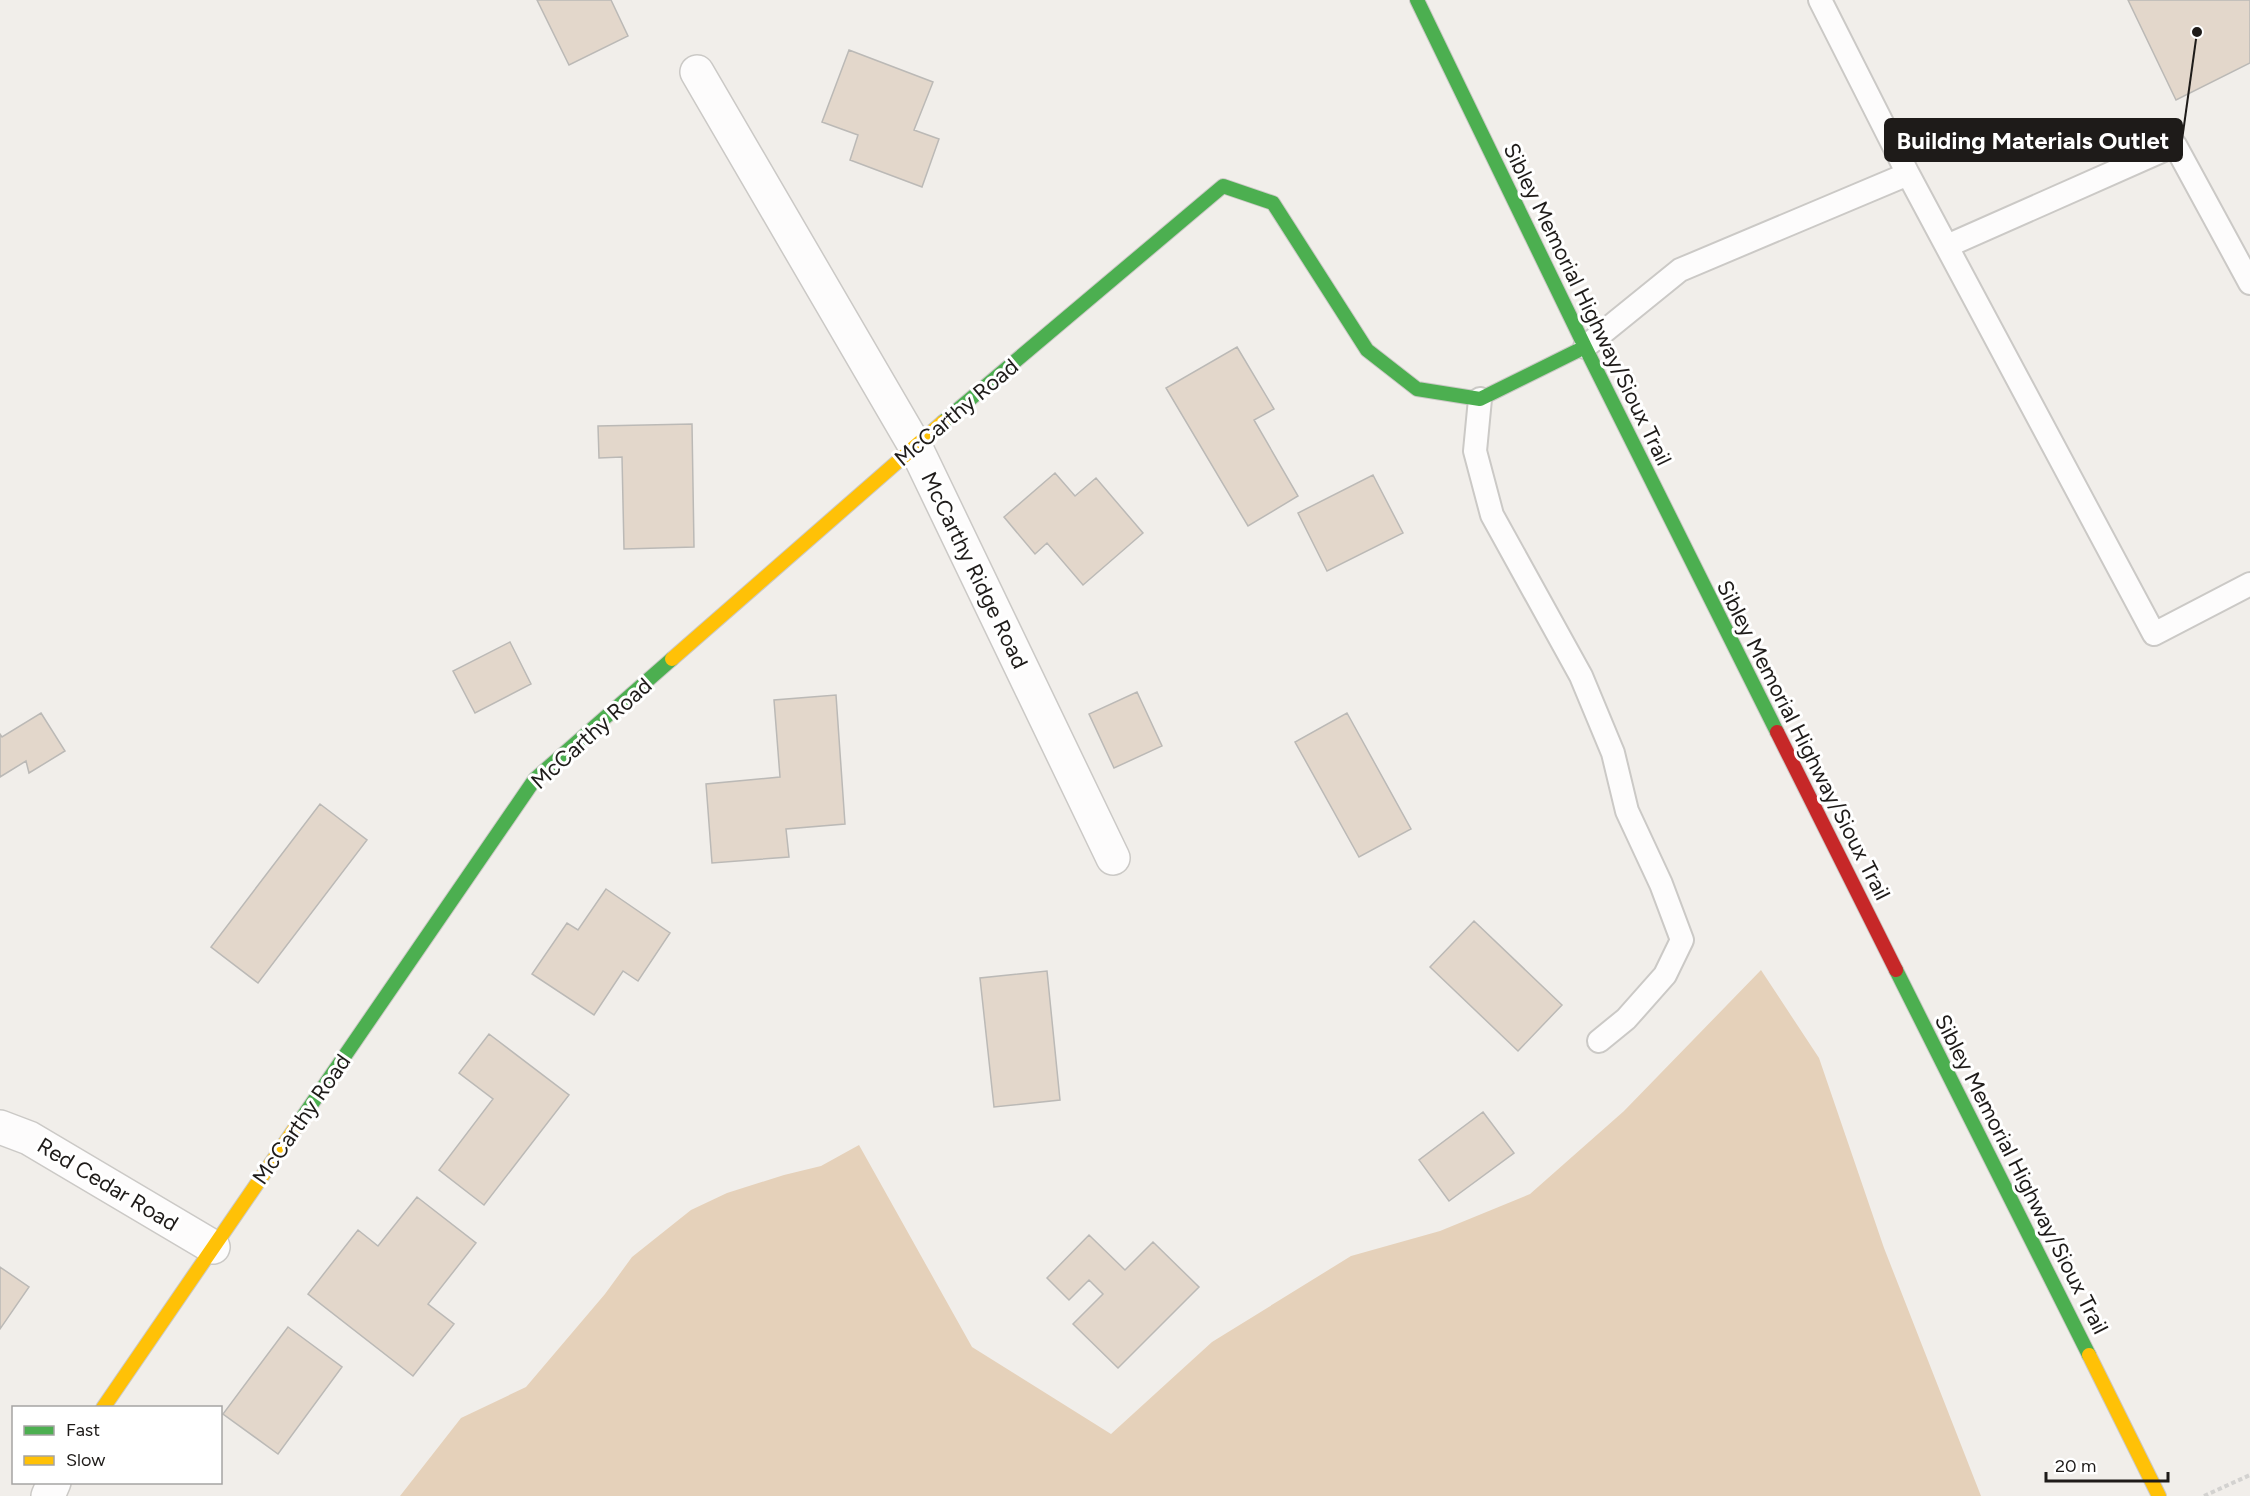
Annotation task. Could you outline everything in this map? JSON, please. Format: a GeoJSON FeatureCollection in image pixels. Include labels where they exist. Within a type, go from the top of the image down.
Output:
{"type":"FeatureCollection","features":[{"type":"Feature","properties":{"kind":"main road","name":"Sibley Memorial Highway/Sioux Trail"},"geometry":{"type":"LineString","coordinates":[[1417,0],[1585,347],[2159,1496]]}},
{"type":"Feature","properties":{"kind":"main road","name":"McCarthy Road"},"geometry":{"type":"LineString","coordinates":[[104,1406],[535,779],[915,446],[1223,186],[1273,203],[1367,350],[1417,389],[1480,399]]}},
{"type":"Feature","properties":{"kind":"main road"},"geometry":{"type":"LineString","coordinates":[[1480,399],[1585,347]]}},
{"type":"Feature","properties":{"kind":"street","name":"McCarthy Ridge Road"},"geometry":{"type":"LineString","coordinates":[[697,72],[915,446],[1113,858]]}},
{"type":"Feature","properties":{"kind":"street","name":"Red Cedar Road"},"geometry":{"type":"LineString","coordinates":[[0,1127],[29,1138],[213,1247]]}},
{"type":"Feature","properties":{"kind":"lane"},"geometry":{"type":"LineString","coordinates":[[1820,0],[1908,174],[2154,634],[2250,584]]}},
{"type":"Feature","properties":{"kind":"lane"},"geometry":{"type":"LineString","coordinates":[[1947,246],[2175,145],[2250,284]]}},
{"type":"Feature","properties":{"kind":"lane"},"geometry":{"type":"LineString","coordinates":[[1585,347],[1680,270],[1908,174]]}},
{"type":"Feature","properties":{"kind":"lane"},"geometry":{"type":"LineString","coordinates":[[1480,399],[1475,451],[1492,514],[1581,676],[1613,753],[1627,811],[1661,884],[1682,940],[1665,975],[1626,1019],[1599,1041]]}},
{"type":"Feature","properties":{"kind":"path"},"geometry":{"type":"LineString","coordinates":[[2204,1496],[2250,1475]]}},
{"type":"Feature","properties":{"kind":"shaded area"},"geometry":{"type":"Polygon","coordinates":[[[1761,970],[1819,1058],[1884,1248],[1981,1496],[400,1496],[461,1418],[526,1387],[605,1294],[632,1257],[691,1210],[727,1193],[821,1166],[859,1145],[972,1347],[1111,1434],[1212,1342],[1351,1256],[1440,1231],[1530,1194],[1624,1111],[1761,970]]]}},
{"type":"Feature","properties":{"kind":"building"},"geometry":{"type":"Polygon","coordinates":[[[537,0],[611,0],[628,36],[569,65],[537,0]]]}},
{"type":"Feature","properties":{"kind":"building"},"geometry":{"type":"Polygon","coordinates":[[[2128,0],[2250,0],[2250,63],[2176,100],[2128,0]]]}},
{"type":"Feature","properties":{"kind":"building"},"geometry":{"type":"Polygon","coordinates":[[[849,50],[933,82],[914,130],[939,139],[922,187],[850,160],[858,135],[822,122],[849,50]]]}},
{"type":"Feature","properties":{"kind":"building"},"geometry":{"type":"Polygon","coordinates":[[[1237,347],[1274,409],[1254,420],[1298,496],[1248,526],[1166,388],[1237,347]]]}},
{"type":"Feature","properties":{"kind":"building"},"geometry":{"type":"Polygon","coordinates":[[[692,424],[694,547],[624,549],[622,457],[599,458],[598,426],[692,424]]]}},
{"type":"Feature","properties":{"kind":"building"},"geometry":{"type":"Polygon","coordinates":[[[1055,473],[1075,496],[1096,478],[1143,533],[1083,585],[1047,543],[1035,554],[1004,517],[1055,473]]]}},
{"type":"Feature","properties":{"kind":"building"},"geometry":{"type":"Polygon","coordinates":[[[1373,475],[1403,533],[1327,571],[1298,513],[1373,475]]]}},
{"type":"Feature","properties":{"kind":"building"},"geometry":{"type":"Polygon","coordinates":[[[510,642],[531,684],[475,713],[453,671],[510,642]]]}},
{"type":"Feature","properties":{"kind":"building"},"geometry":{"type":"Polygon","coordinates":[[[1137,692],[1162,746],[1114,768],[1089,714],[1137,692]]]}},
{"type":"Feature","properties":{"kind":"building"},"geometry":{"type":"Polygon","coordinates":[[[836,695],[845,824],[786,829],[789,857],[712,863],[706,784],[780,777],[774,700],[836,695]]]}},
{"type":"Feature","properties":{"kind":"building"},"geometry":{"type":"Polygon","coordinates":[[[41,713],[65,751],[29,773],[26,761],[0,777],[0,734],[2,737],[41,713]]]}},
{"type":"Feature","properties":{"kind":"building"},"geometry":{"type":"Polygon","coordinates":[[[1347,713],[1411,829],[1359,857],[1295,742],[1347,713]]]}},
{"type":"Feature","properties":{"kind":"building"},"geometry":{"type":"Polygon","coordinates":[[[320,804],[367,840],[258,983],[211,947],[320,804]]]}},
{"type":"Feature","properties":{"kind":"building"},"geometry":{"type":"Polygon","coordinates":[[[606,889],[670,933],[638,981],[623,971],[594,1015],[532,974],[567,923],[578,930],[606,889]]]}},
{"type":"Feature","properties":{"kind":"building"},"geometry":{"type":"Polygon","coordinates":[[[1474,921],[1562,1005],[1518,1051],[1430,967],[1474,921]]]}},
{"type":"Feature","properties":{"kind":"building"},"geometry":{"type":"Polygon","coordinates":[[[1047,971],[1060,1100],[994,1107],[980,978],[1047,971]]]}},
{"type":"Feature","properties":{"kind":"building"},"geometry":{"type":"Polygon","coordinates":[[[489,1034],[569,1095],[484,1205],[439,1170],[493,1099],[459,1073],[489,1034]]]}},
{"type":"Feature","properties":{"kind":"building"},"geometry":{"type":"Polygon","coordinates":[[[1483,1112],[1514,1153],[1449,1201],[1419,1160],[1483,1112]]]}},
{"type":"Feature","properties":{"kind":"building"},"geometry":{"type":"Polygon","coordinates":[[[417,1197],[476,1243],[428,1304],[454,1324],[413,1376],[308,1294],[358,1230],[378,1246],[417,1197]]]}},
{"type":"Feature","properties":{"kind":"building"},"geometry":{"type":"Polygon","coordinates":[[[1089,1235],[1125,1270],[1153,1242],[1199,1287],[1118,1368],[1073,1324],[1103,1294],[1089,1280],[1069,1300],[1047,1278],[1089,1235]]]}},
{"type":"Feature","properties":{"kind":"building"},"geometry":{"type":"Polygon","coordinates":[[[0,1267],[29,1287],[0,1329],[0,1267]]]}},
{"type":"Feature","properties":{"kind":"building"},"geometry":{"type":"Polygon","coordinates":[[[288,1327],[342,1367],[278,1454],[223,1414],[288,1327]]]}},
{"type":"Feature","properties":{"kind":"traffic: fast"},"geometry":{"type":"LineString","coordinates":[[1417,0],[1585,347],[1777,732]]}},
{"type":"Feature","properties":{"kind":"traffic: fast"},"geometry":{"type":"LineString","coordinates":[[943,422],[1223,186],[1273,203],[1367,350],[1417,389],[1480,399],[1585,347]]}},
{"type":"Feature","properties":{"kind":"traffic: fast"},"geometry":{"type":"LineString","coordinates":[[300,1121],[535,779],[672,659]]}},
{"type":"Feature","properties":{"kind":"traffic: fast"},"geometry":{"type":"LineString","coordinates":[[1896,970],[2089,1355]]}},
{"type":"Feature","properties":{"kind":"traffic: slow"},"geometry":{"type":"LineString","coordinates":[[672,659],[943,422]]}},
{"type":"Feature","properties":{"kind":"traffic: slow"},"geometry":{"type":"LineString","coordinates":[[104,1406],[300,1121]]}},
{"type":"Feature","properties":{"kind":"traffic: slow"},"geometry":{"type":"LineString","coordinates":[[2089,1355],[2159,1496]]}},
{"type":"Feature","properties":{"kind":"traffic: jam"},"geometry":{"type":"LineString","coordinates":[[1777,732],[1896,970]]}},
{"type":"Feature","properties":{"kind":"place","name":"Building Materials Outlet"},"geometry":{"type":"Point","coordinates":[2197,32]}}]}
